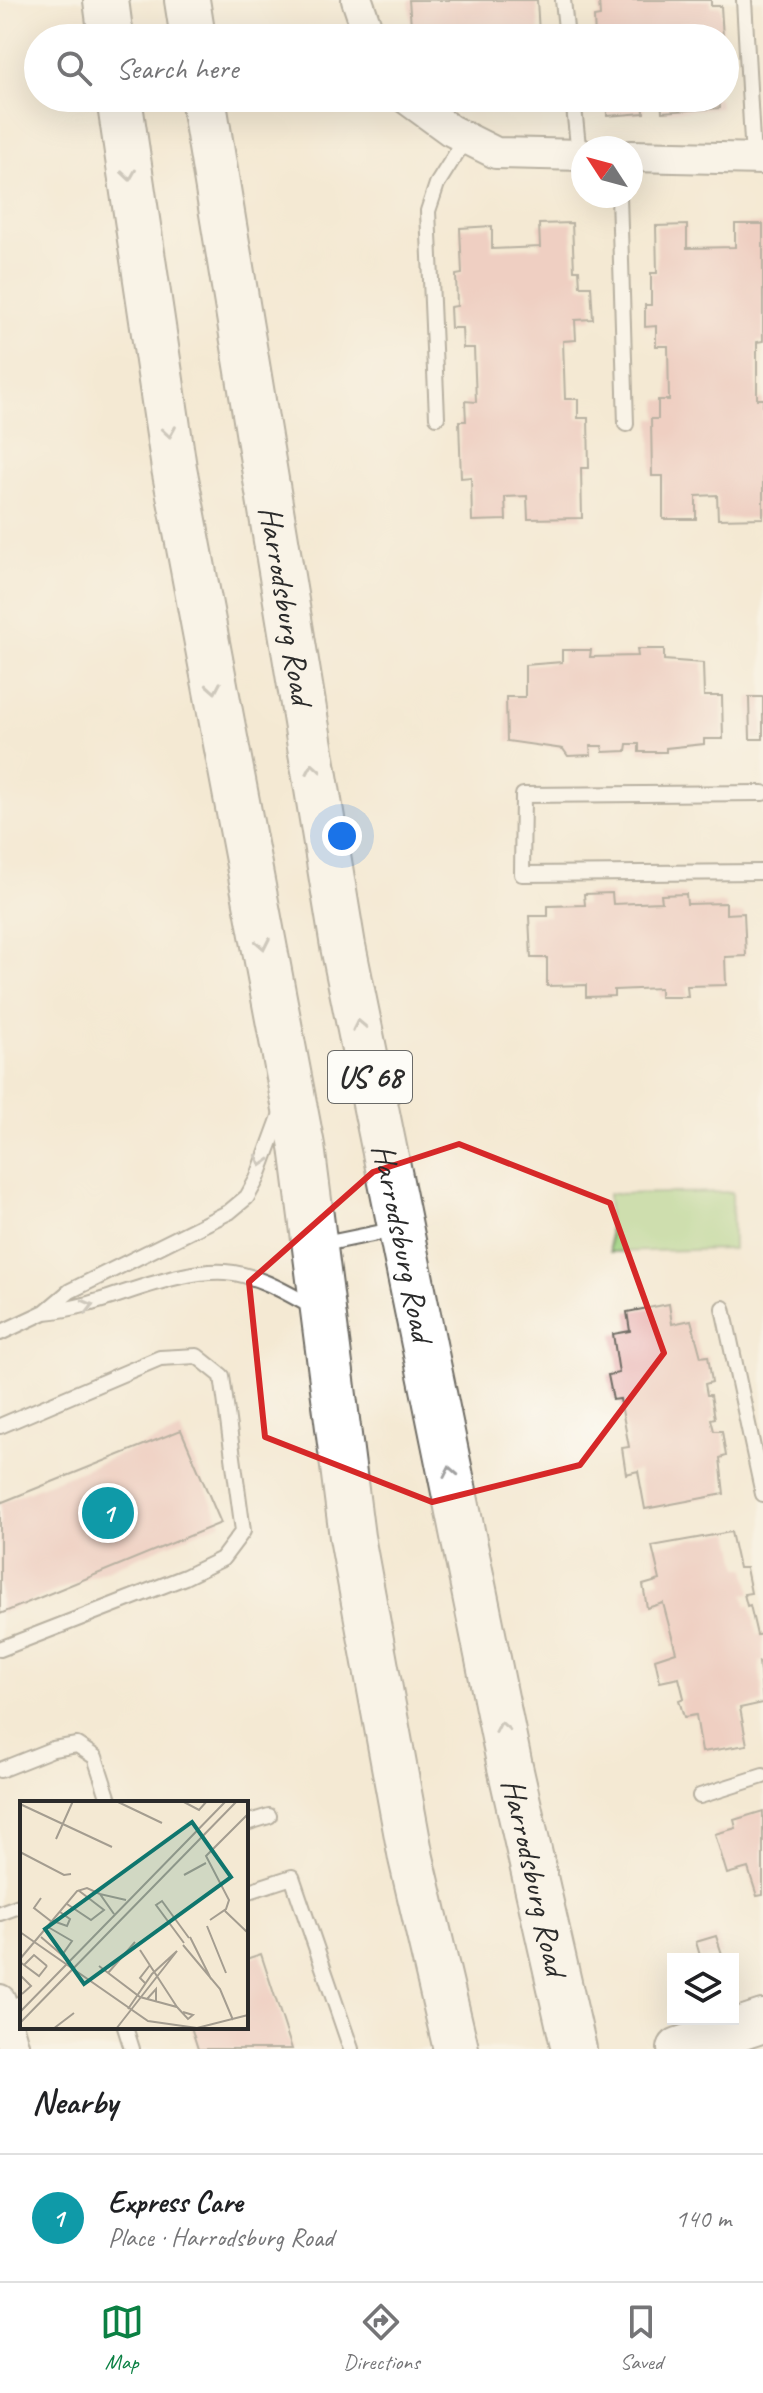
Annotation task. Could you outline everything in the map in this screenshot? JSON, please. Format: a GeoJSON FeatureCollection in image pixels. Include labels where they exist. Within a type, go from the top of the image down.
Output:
{"type":"FeatureCollection","features":[{"type":"Feature","properties":{"kind":"main road"},"geometry":{"type":"LineString","coordinates":[[106,0],[109,24]]}},
{"type":"Feature","properties":{"kind":"main road"},"geometry":{"type":"LineString","coordinates":[[187,0],[191,24]]}},
{"type":"Feature","properties":{"kind":"main road","name":"US 68"},"geometry":{"type":"LineString","coordinates":[[121,112],[174,468],[291,1088],[361,1583],[411,1858],[456,2049]]}},
{"type":"Feature","properties":{"kind":"main road","name":"Harrodsburg Road"},"geometry":{"type":"LineString","coordinates":[[205,112],[343,946],[510,1767],[574,2049]]}},
{"type":"Feature","properties":{"kind":"street"},"geometry":{"type":"LineString","coordinates":[[357,0],[365,24]]}},
{"type":"Feature","properties":{"kind":"street"},"geometry":{"type":"LineString","coordinates":[[427,112],[466,138],[496,153],[571,155]]}},
{"type":"Feature","properties":{"kind":"street"},"geometry":{"type":"LineString","coordinates":[[643,156],[758,159]]}},
{"type":"Feature","properties":{"kind":"street"},"geometry":{"type":"LineString","coordinates":[[8,2004],[14,2049]]}},
{"type":"Feature","properties":{"kind":"street"},"geometry":{"type":"LineString","coordinates":[[679,2049],[763,2021]]}},
{"type":"Feature","properties":{"kind":"lane"},"geometry":{"type":"LineString","coordinates":[[563,0],[566,24]]}},
{"type":"Feature","properties":{"kind":"lane"},"geometry":{"type":"LineString","coordinates":[[744,0],[758,159]]}},
{"type":"Feature","properties":{"kind":"lane"},"geometry":{"type":"LineString","coordinates":[[575,112],[578,136]]}},
{"type":"Feature","properties":{"kind":"lane"},"geometry":{"type":"LineString","coordinates":[[437,417],[428,211],[437,184],[466,138]]}},
{"type":"Feature","properties":{"kind":"lane"},"geometry":{"type":"LineString","coordinates":[[619,208],[626,424]]}},
{"type":"Feature","properties":{"kind":"lane"},"geometry":{"type":"LineString","coordinates":[[763,793],[523,795],[522,874],[763,872]]}},
{"type":"Feature","properties":{"kind":"lane"},"geometry":{"type":"LineString","coordinates":[[0,1333],[45,1312],[70,1291],[229,1212],[247,1197],[291,1088]]}},
{"type":"Feature","properties":{"kind":"lane"},"geometry":{"type":"LineString","coordinates":[[315,1246],[401,1228]]}},
{"type":"Feature","properties":{"kind":"lane"},"geometry":{"type":"LineString","coordinates":[[45,1312],[78,1309],[195,1273],[228,1272],[284,1292],[324,1313]]}},
{"type":"Feature","properties":{"kind":"lane"},"geometry":{"type":"LineString","coordinates":[[723,1308],[763,1494]]}},
{"type":"Feature","properties":{"kind":"lane"},"geometry":{"type":"LineString","coordinates":[[0,1426],[160,1358],[197,1356],[222,1376],[243,1531],[222,1559],[185,1577],[0,1649]]}},
{"type":"Feature","properties":{"kind":"lane"},"geometry":{"type":"LineString","coordinates":[[0,1770],[53,1749],[77,1745],[95,1757],[109,1801]]}},
{"type":"Feature","properties":{"kind":"lane"},"geometry":{"type":"LineString","coordinates":[[700,1796],[763,1776]]}},
{"type":"Feature","properties":{"kind":"lane"},"geometry":{"type":"LineString","coordinates":[[248,1822],[269,1816]]}},
{"type":"Feature","properties":{"kind":"lane"},"geometry":{"type":"LineString","coordinates":[[248,1891],[292,1877],[351,2049]]}},
{"type":"Feature","properties":{"kind":"lane"},"geometry":{"type":"LineString","coordinates":[[0,1913],[20,1906]]}},
{"type":"Feature","properties":{"kind":"lane"},"geometry":{"type":"LineString","coordinates":[[126,2029],[132,2049]]}},
{"type":"Feature","properties":{"kind":"highlighted area"},"geometry":{"type":"Polygon","coordinates":[[[459,1144],[610,1203],[664,1353],[580,1465],[432,1502],[265,1437],[249,1282],[373,1172],[459,1144]]]}},
{"type":"Feature","properties":{"kind":"green space"},"geometry":{"type":"Polygon","coordinates":[[[732,1192],[733,1249],[610,1252],[608,1194],[732,1192]]]}},
{"type":"Feature","properties":{"kind":"building"},"geometry":{"type":"Polygon","coordinates":[[[409,0],[537,0],[538,24],[411,24],[409,0]]]}},
{"type":"Feature","properties":{"kind":"building"},"geometry":{"type":"Polygon","coordinates":[[[599,0],[711,0],[711,6],[721,6],[722,24],[594,24],[594,17],[600,16],[599,0]]]}},
{"type":"Feature","properties":{"kind":"building"},"geometry":{"type":"Polygon","coordinates":[[[607,112],[644,112],[644,113],[607,116],[607,112]]]}},
{"type":"Feature","properties":{"kind":"building"},"geometry":{"type":"Polygon","coordinates":[[[572,223],[574,270],[579,270],[580,286],[591,286],[593,319],[575,320],[576,340],[563,341],[565,399],[578,399],[578,418],[588,418],[589,468],[581,468],[582,518],[528,519],[527,496],[505,497],[506,520],[472,521],[471,477],[461,478],[459,421],[466,421],[465,401],[476,402],[474,348],[463,348],[462,328],[451,328],[450,307],[457,306],[456,275],[462,274],[460,228],[492,226],[492,249],[540,247],[539,224],[572,223]]]}},
{"type":"Feature","properties":{"kind":"building"},"geometry":{"type":"Polygon","coordinates":[[[735,224],[763,224],[763,341],[757,342],[757,399],[763,399],[763,518],[718,519],[717,495],[696,496],[696,519],[663,519],[663,476],[652,476],[651,419],[658,419],[658,400],[669,400],[668,346],[656,346],[656,326],[645,327],[645,305],[651,305],[651,273],[657,273],[656,226],[687,225],[687,248],[735,247],[735,224]]]}},
{"type":"Feature","properties":{"kind":"building"},"geometry":{"type":"Polygon","coordinates":[[[637,649],[664,649],[664,660],[703,663],[704,696],[722,696],[723,739],[704,739],[704,744],[666,748],[666,752],[639,752],[639,744],[627,744],[626,751],[603,752],[602,746],[590,746],[591,755],[568,756],[563,749],[507,741],[506,697],[525,697],[525,665],[562,662],[562,650],[591,650],[590,657],[638,656],[637,649]]]}},
{"type":"Feature","properties":{"kind":"building"},"geometry":{"type":"Polygon","coordinates":[[[749,697],[763,697],[763,739],[750,739],[749,697]]]}},
{"type":"Feature","properties":{"kind":"building"},"geometry":{"type":"Polygon","coordinates":[[[612,893],[613,904],[662,902],[661,895],[686,894],[687,904],[726,903],[726,914],[744,913],[746,956],[725,957],[726,985],[687,986],[688,997],[660,997],[660,988],[614,990],[614,996],[586,997],[586,985],[547,986],[547,958],[531,958],[529,916],[548,916],[548,906],[585,905],[584,894],[612,893]]]}},
{"type":"Feature","properties":{"kind":"building"},"geometry":{"type":"Polygon","coordinates":[[[669,1304],[672,1324],[691,1320],[701,1357],[708,1356],[712,1382],[705,1384],[707,1395],[711,1395],[715,1418],[711,1419],[714,1431],[722,1431],[726,1456],[720,1458],[724,1494],[645,1509],[638,1471],[626,1474],[622,1448],[629,1447],[620,1399],[613,1400],[608,1375],[619,1373],[613,1334],[630,1331],[627,1312],[669,1304]]]}},
{"type":"Feature","properties":{"kind":"building"},"geometry":{"type":"Polygon","coordinates":[[[181,1430],[221,1523],[0,1614],[0,1503],[181,1430]]]}},
{"type":"Feature","properties":{"kind":"building"},"geometry":{"type":"Polygon","coordinates":[[[731,1532],[739,1568],[746,1568],[751,1593],[744,1594],[747,1606],[750,1605],[757,1635],[763,1634],[763,1661],[759,1662],[763,1703],[740,1708],[747,1745],[702,1752],[696,1715],[684,1717],[679,1700],[684,1698],[679,1678],[660,1682],[655,1659],[676,1652],[663,1603],[647,1608],[643,1585],[660,1580],[652,1546],[731,1532]]]}},
{"type":"Feature","properties":{"kind":"building"},"geometry":{"type":"Polygon","coordinates":[[[763,1811],[763,1895],[757,1896],[748,1868],[727,1874],[715,1834],[736,1828],[734,1820],[763,1811]]]}},
{"type":"Feature","properties":{"kind":"building"},"geometry":{"type":"Polygon","coordinates":[[[716,1936],[722,1953],[699,1953],[696,1942],[716,1936]]]}},
{"type":"Feature","properties":{"kind":"building"},"geometry":{"type":"Polygon","coordinates":[[[261,1954],[292,2049],[198,2049],[192,2029],[248,2029],[248,1958],[261,1954]]]}},
{"type":"Feature","properties":{"kind":"place","name":"Express Care"},"geometry":{"type":"Point","coordinates":[108,1513]}}]}
